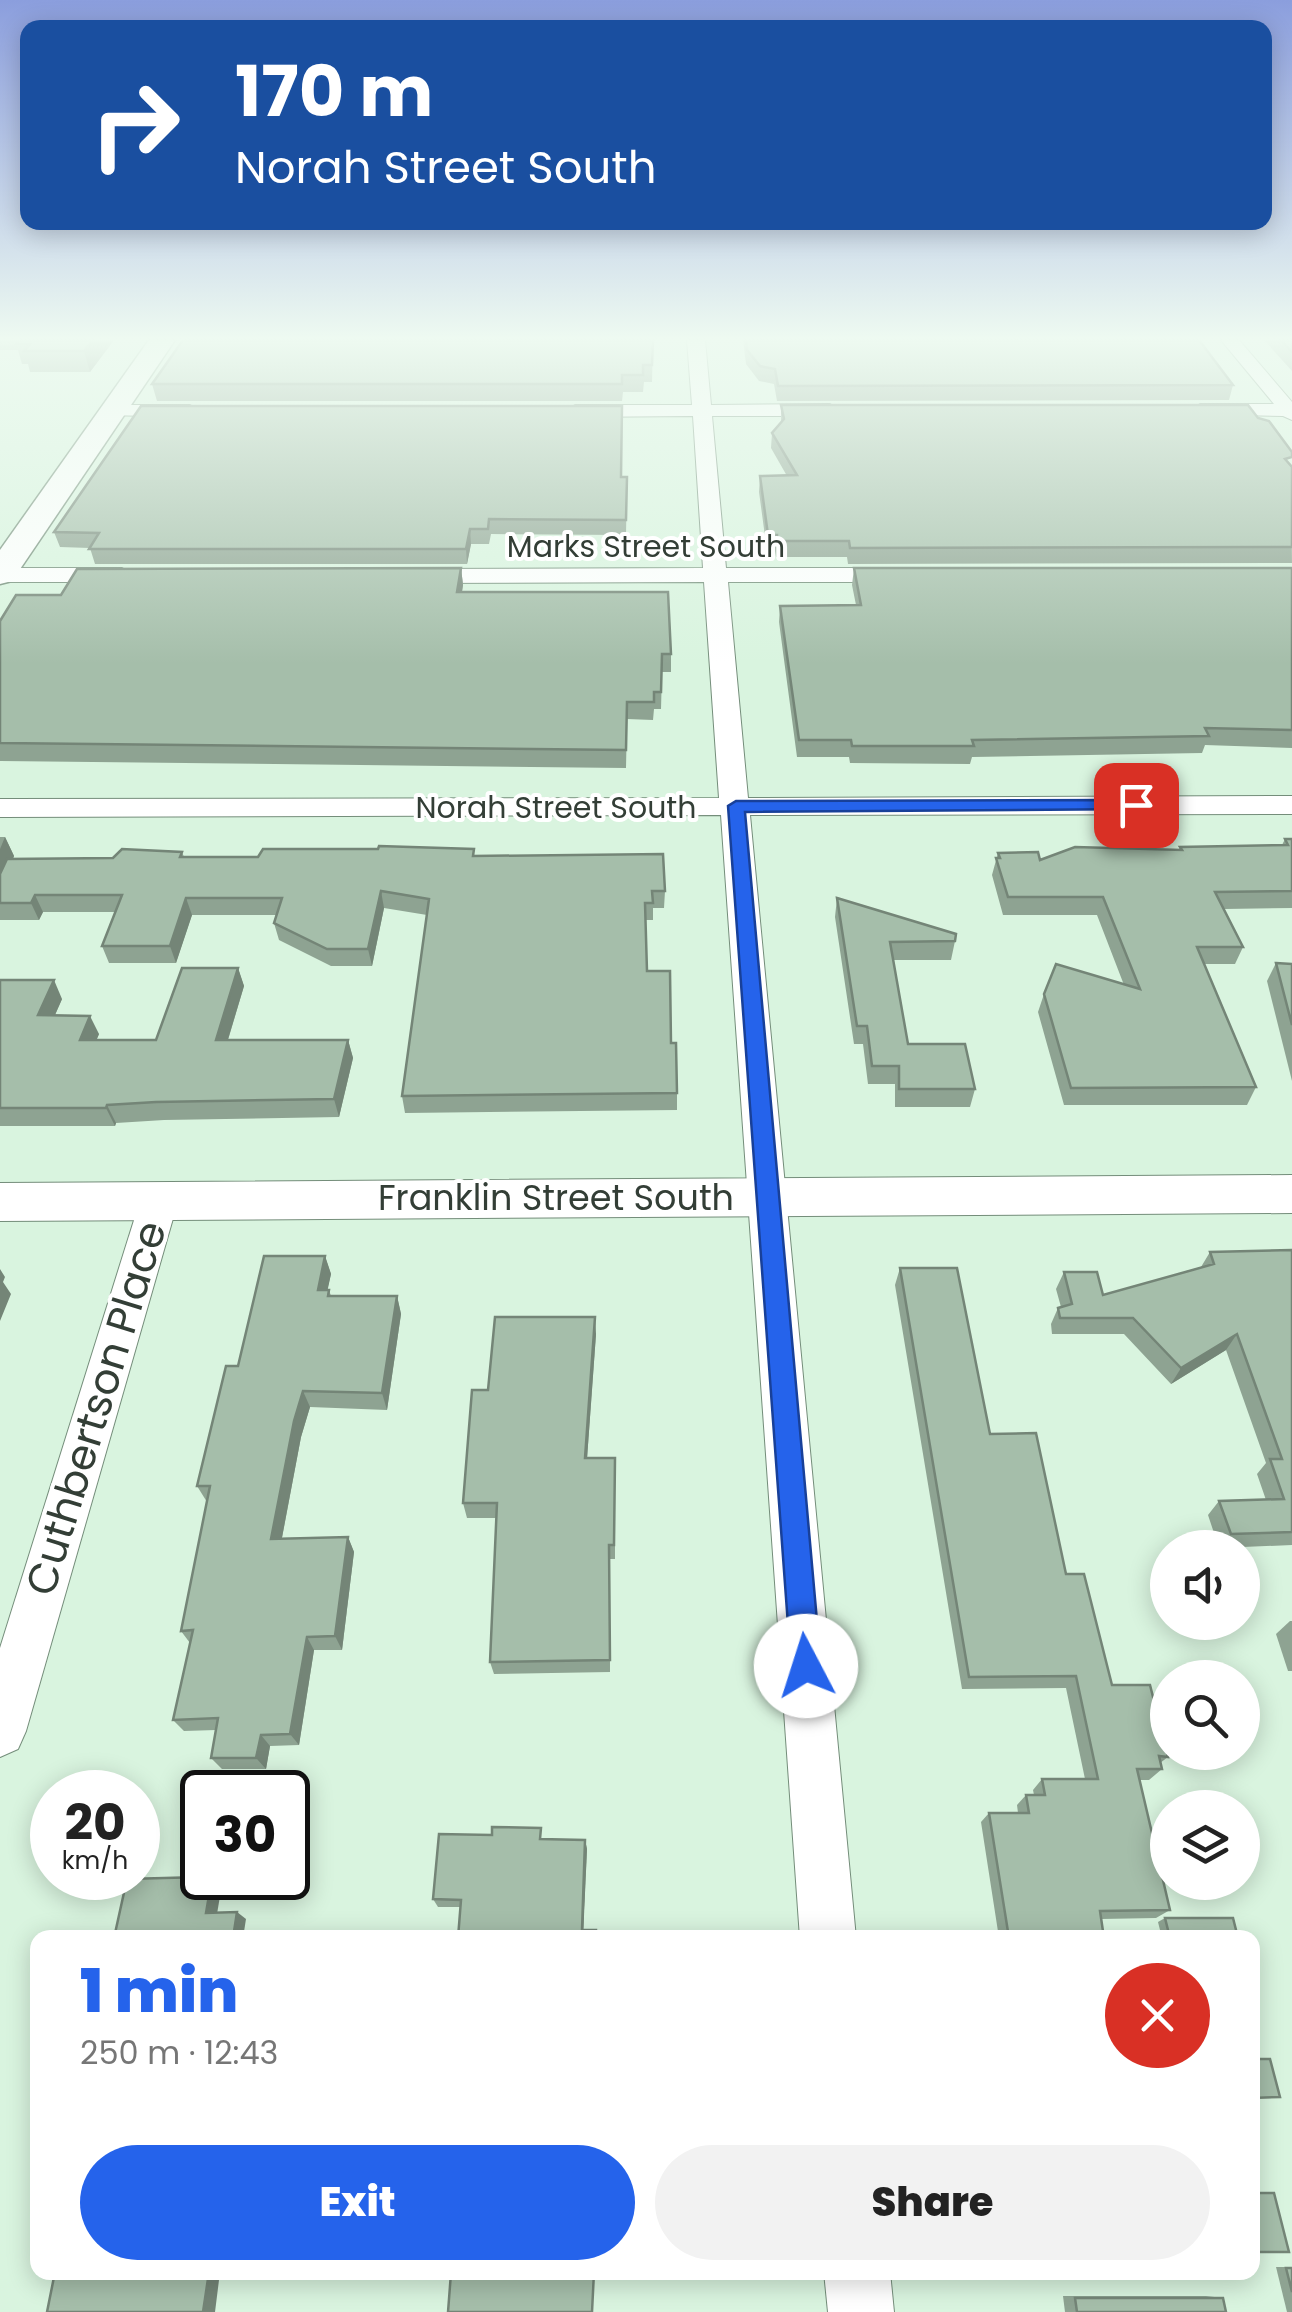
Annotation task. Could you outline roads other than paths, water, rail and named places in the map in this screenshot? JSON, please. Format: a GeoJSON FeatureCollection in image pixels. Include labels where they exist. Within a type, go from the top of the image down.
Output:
{"type":"FeatureCollection","features":[{"type":"Feature","properties":{"kind":"main road"},"geometry":{"type":"LineString","coordinates":[[0,574],[88,448]]}},
{"type":"Feature","properties":{"kind":"street"},"geometry":{"type":"LineString","coordinates":[[705,448],[827,1930]]}},
{"type":"Feature","properties":{"kind":"street"},"geometry":{"type":"LineString","coordinates":[[0,574],[138,576]]}},
{"type":"Feature","properties":{"kind":"street","name":"Marks Street South"},"geometry":{"type":"LineString","coordinates":[[392,576],[930,575]]}},
{"type":"Feature","properties":{"kind":"street","name":"Norah Street South"},"geometry":{"type":"LineString","coordinates":[[0,808],[1292,805]]}},
{"type":"Feature","properties":{"kind":"street","name":"Franklin Street South"},"geometry":{"type":"LineString","coordinates":[[0,1202],[1292,1194]]}},
{"type":"Feature","properties":{"kind":"street","name":"Cuthbertson Place"},"geometry":{"type":"LineString","coordinates":[[0,1731],[158,1201]]}},
{"type":"Feature","properties":{"kind":"street"},"geometry":{"type":"LineString","coordinates":[[858,2280],[861,2312]]}}]}
